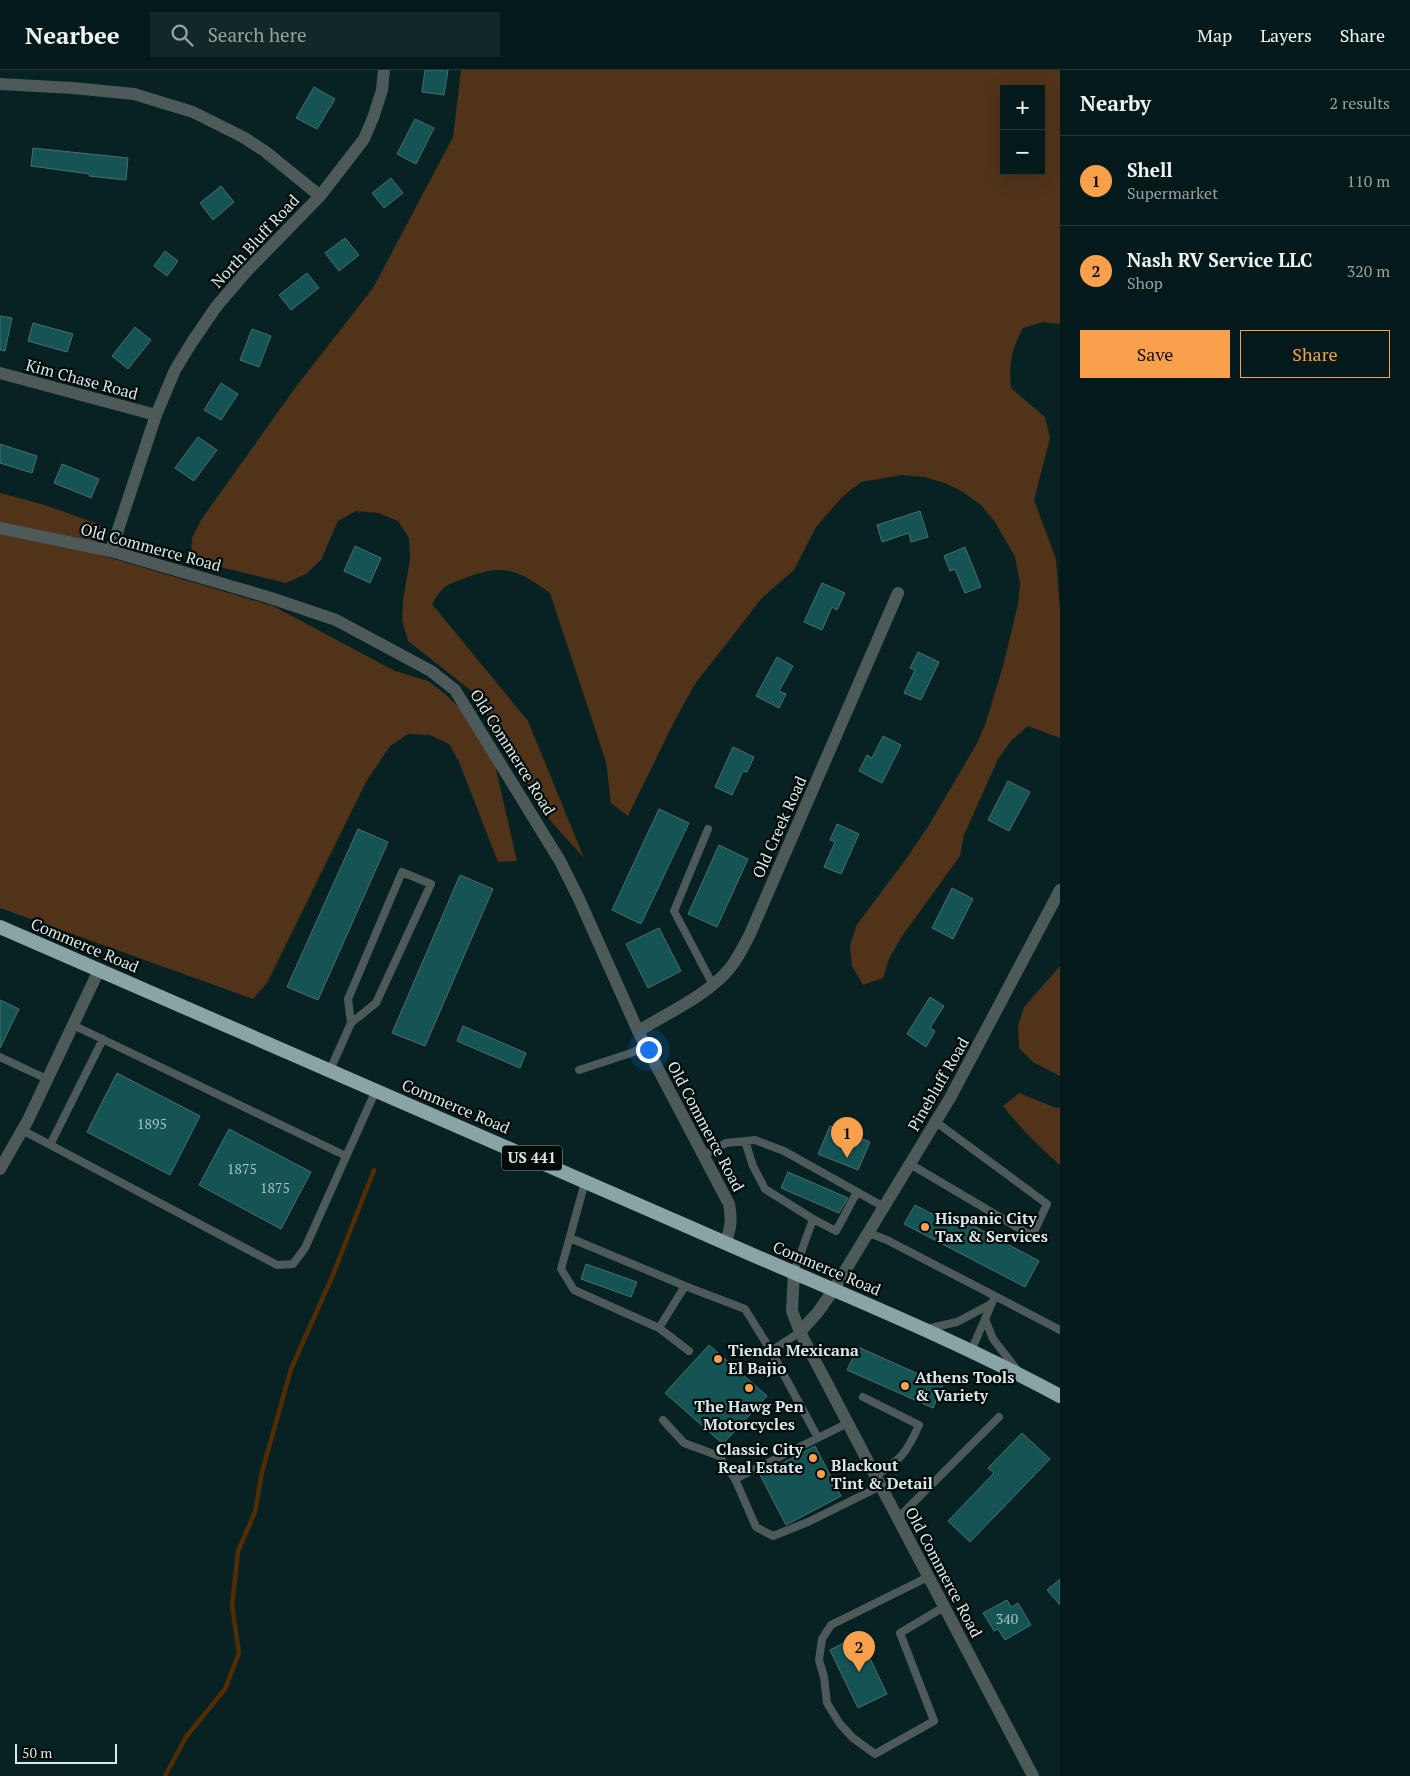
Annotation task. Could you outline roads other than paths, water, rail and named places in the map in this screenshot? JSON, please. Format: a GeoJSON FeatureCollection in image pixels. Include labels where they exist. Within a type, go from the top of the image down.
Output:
{"type":"FeatureCollection","features":[{"type":"Feature","properties":{"kind":"highway","name":"Commerce Road"},"geometry":{"type":"LineString","coordinates":[[0,927],[725,1244],[834,1289],[1021,1374],[1060,1396]]}},
{"type":"Feature","properties":{"kind":"street","name":"North Bluff Road"},"geometry":{"type":"LineString","coordinates":[[111,550],[156,415],[175,370],[216,308],[244,273],[320,196],[364,139],[382,90],[384,70]]}},
{"type":"Feature","properties":{"kind":"street"},"geometry":{"type":"LineString","coordinates":[[0,84],[134,94],[193,112],[243,137],[266,152],[320,196]]}},
{"type":"Feature","properties":{"kind":"street","name":"Kim Chase Road"},"geometry":{"type":"LineString","coordinates":[[0,373],[156,415]]}},
{"type":"Feature","properties":{"kind":"street","name":"Old Commerce Road"},"geometry":{"type":"LineString","coordinates":[[0,528],[111,550],[271,598],[336,620],[431,671],[455,690],[560,861],[645,1045],[729,1204],[732,1218],[731,1230],[725,1244]]}},
{"type":"Feature","properties":{"kind":"street","name":"Old Creek Road"},"geometry":{"type":"LineString","coordinates":[[638,1030],[713,985],[730,968],[750,934],[898,593]]}},
{"type":"Feature","properties":{"kind":"street","name":"Pinebluff Road"},"geometry":{"type":"LineString","coordinates":[[800,1332],[818,1312],[834,1289],[936,1122],[966,1070],[1060,890]]}},
{"type":"Feature","properties":{"kind":"street"},"geometry":{"type":"LineString","coordinates":[[0,1169],[22,1130],[99,970]]}},
{"type":"Feature","properties":{"kind":"street","name":"Old Commerce Road"},"geometry":{"type":"LineString","coordinates":[[794,1272],[792,1311],[800,1332],[1033,1776]]}},
{"type":"Feature","properties":{"kind":"lane"},"geometry":{"type":"LineString","coordinates":[[708,829],[674,911],[713,985]]}},
{"type":"Feature","properties":{"kind":"lane"},"geometry":{"type":"LineString","coordinates":[[330,1070],[352,1023],[376,1003],[431,884],[402,872],[348,999],[352,1023]]}},
{"type":"Feature","properties":{"kind":"lane"},"geometry":{"type":"LineString","coordinates":[[73,1025],[346,1156]]}},
{"type":"Feature","properties":{"kind":"lane"},"geometry":{"type":"LineString","coordinates":[[50,1145],[103,1039]]}},
{"type":"Feature","properties":{"kind":"lane"},"geometry":{"type":"LineString","coordinates":[[579,1070],[634,1052],[645,1045]]}},
{"type":"Feature","properties":{"kind":"lane"},"geometry":{"type":"LineString","coordinates":[[0,1057],[47,1079]]}},
{"type":"Feature","properties":{"kind":"lane"},"geometry":{"type":"LineString","coordinates":[[22,1130],[277,1265],[292,1264],[305,1248],[376,1090]]}},
{"type":"Feature","properties":{"kind":"lane"},"geometry":{"type":"LineString","coordinates":[[910,1164],[1032,1236],[1047,1204],[936,1122]]}},
{"type":"Feature","properties":{"kind":"lane"},"geometry":{"type":"LineString","coordinates":[[703,1156],[726,1143],[755,1140],[784,1151],[884,1207]]}},
{"type":"Feature","properties":{"kind":"lane"},"geometry":{"type":"LineString","coordinates":[[745,1141],[753,1166],[765,1189],[836,1232],[857,1192]]}},
{"type":"Feature","properties":{"kind":"lane"},"geometry":{"type":"LineString","coordinates":[[585,1182],[561,1270],[574,1290],[659,1328],[689,1351]]}},
{"type":"Feature","properties":{"kind":"lane"},"geometry":{"type":"LineString","coordinates":[[794,1272],[813,1219]]}},
{"type":"Feature","properties":{"kind":"lane"},"geometry":{"type":"LineString","coordinates":[[869,1233],[887,1240],[1060,1330]]}},
{"type":"Feature","properties":{"kind":"lane"},"geometry":{"type":"LineString","coordinates":[[570,1238],[746,1309],[818,1438]]}},
{"type":"Feature","properties":{"kind":"lane"},"geometry":{"type":"LineString","coordinates":[[659,1328],[685,1286]]}},
{"type":"Feature","properties":{"kind":"lane"},"geometry":{"type":"LineString","coordinates":[[971,1351],[995,1296]]}},
{"type":"Feature","properties":{"kind":"lane"},"geometry":{"type":"LineString","coordinates":[[924,1330],[957,1322],[991,1304]]}},
{"type":"Feature","properties":{"kind":"lane"},"geometry":{"type":"LineString","coordinates":[[985,1319],[993,1339],[1021,1374]]}},
{"type":"Feature","properties":{"kind":"lane"},"geometry":{"type":"LineString","coordinates":[[771,1352],[800,1332]]}},
{"type":"Feature","properties":{"kind":"lane"},"geometry":{"type":"LineString","coordinates":[[663,1420],[684,1443],[719,1456],[734,1479],[756,1527],[774,1536],[808,1522],[878,1481],[908,1450],[919,1425],[863,1397]]}},
{"type":"Feature","properties":{"kind":"lane"},"geometry":{"type":"LineString","coordinates":[[898,1518],[999,1417]]}},
{"type":"Feature","properties":{"kind":"lane"},"geometry":{"type":"LineString","coordinates":[[734,1479],[848,1423]]}},
{"type":"Feature","properties":{"kind":"lane"},"geometry":{"type":"LineString","coordinates":[[928,1576],[831,1625],[822,1639],[819,1660],[828,1703],[840,1724],[853,1738],[874,1754],[934,1722],[900,1633],[944,1607]]}},
{"type":"Feature","properties":{"kind":"waterway"},"geometry":{"type":"LineString","coordinates":[[165,1776],[186,1737],[225,1689],[239,1653],[232,1606],[238,1551],[255,1512],[262,1472],[291,1369],[332,1277],[374,1170]]}},
{"type":"Feature","properties":{"kind":"place","name":"Shell"},"geometry":{"type":"Point","coordinates":[847,1158]}},
{"type":"Feature","properties":{"kind":"place","name":"Hispanic City Tax & Services"},"geometry":{"type":"Point","coordinates":[925,1227]}},
{"type":"Feature","properties":{"kind":"place","name":"Tienda Mexicana El Bajio"},"geometry":{"type":"Point","coordinates":[718,1359]}},
{"type":"Feature","properties":{"kind":"place","name":"Athens Tools & Variety"},"geometry":{"type":"Point","coordinates":[905,1386]}},
{"type":"Feature","properties":{"kind":"place","name":"The Hawg Pen Motorcycles"},"geometry":{"type":"Point","coordinates":[749,1388]}},
{"type":"Feature","properties":{"kind":"place","name":"Classic City Real Estate"},"geometry":{"type":"Point","coordinates":[813,1458]}},
{"type":"Feature","properties":{"kind":"place","name":"Blackout Tint & Detail"},"geometry":{"type":"Point","coordinates":[821,1474]}},
{"type":"Feature","properties":{"kind":"place","name":"Nash RV Service LLC"},"geometry":{"type":"Point","coordinates":[859,1672]}}]}
